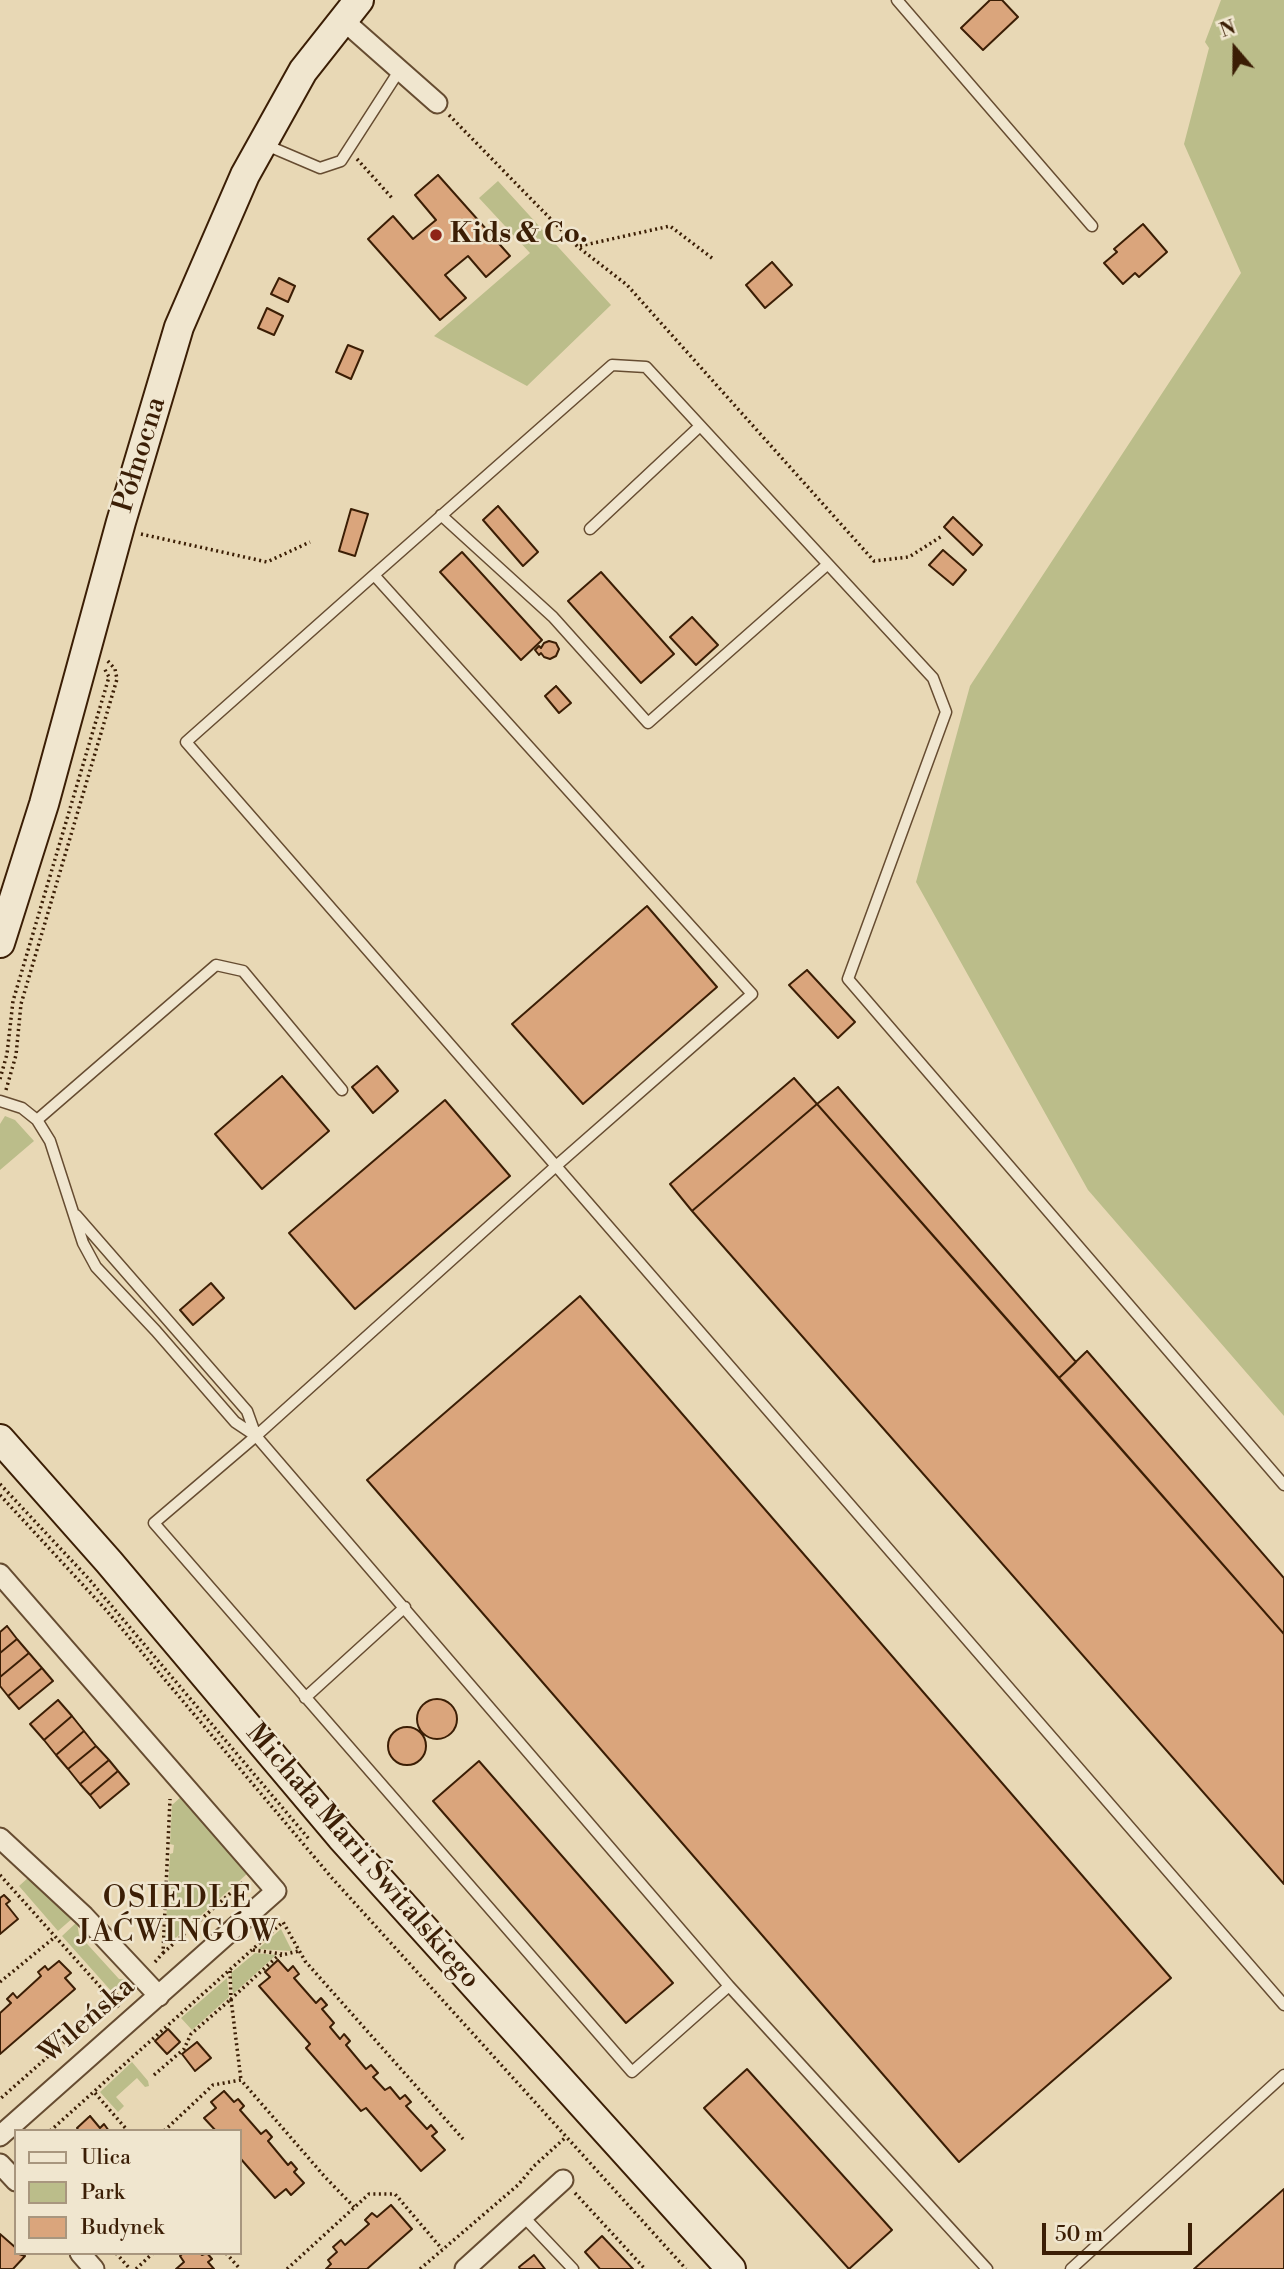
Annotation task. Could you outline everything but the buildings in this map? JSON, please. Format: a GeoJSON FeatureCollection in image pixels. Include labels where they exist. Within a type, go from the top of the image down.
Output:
{"type":"FeatureCollection","features":[{"type":"Feature","properties":{"kind":"main road","name":"Północna"},"geometry":{"type":"LineString","coordinates":[[0,943],[93,657],[119,529],[179,327],[245,175],[262,143],[303,71],[348,10]]}},
{"type":"Feature","properties":{"kind":"main road","name":"Michała Marii Świtalskiego"},"geometry":{"type":"LineString","coordinates":[[0,1439],[109,1562],[341,1837],[731,2269]]}},
{"type":"Feature","properties":{"kind":"street"},"geometry":{"type":"LineString","coordinates":[[348,10],[399,71],[437,103]]}},
{"type":"Feature","properties":{"kind":"street"},"geometry":{"type":"LineString","coordinates":[[0,1574],[257,1870]]}},
{"type":"Feature","properties":{"kind":"street"},"geometry":{"type":"LineString","coordinates":[[0,1838],[84,1916],[159,1996]]}},
{"type":"Feature","properties":{"kind":"street","name":"Wileńska"},"geometry":{"type":"LineString","coordinates":[[0,2136],[276,1891],[257,1870]]}},
{"type":"Feature","properties":{"kind":"street"},"geometry":{"type":"LineString","coordinates":[[0,2164],[14,2179]]}},
{"type":"Feature","properties":{"kind":"street"},"geometry":{"type":"LineString","coordinates":[[465,2269],[563,2180]]}},
{"type":"Feature","properties":{"kind":"street"},"geometry":{"type":"LineString","coordinates":[[82,2255],[94,2269]]}},
{"type":"Feature","properties":{"kind":"lane"},"geometry":{"type":"LineString","coordinates":[[897,0],[1092,226]]}},
{"type":"Feature","properties":{"kind":"lane"},"geometry":{"type":"LineString","coordinates":[[262,143],[320,168],[341,161],[399,71]]}},
{"type":"Feature","properties":{"kind":"lane"},"geometry":{"type":"LineString","coordinates":[[1284,1485],[848,979],[946,712],[933,678],[646,367],[612,365],[186,742],[1284,2005]]}},
{"type":"Feature","properties":{"kind":"lane"},"geometry":{"type":"LineString","coordinates":[[590,529],[700,426]]}},
{"type":"Feature","properties":{"kind":"lane"},"geometry":{"type":"LineString","coordinates":[[441,515],[552,617],[648,723],[828,564]]}},
{"type":"Feature","properties":{"kind":"lane"},"geometry":{"type":"LineString","coordinates":[[374,575],[752,994],[256,1436],[153,1523],[632,2072],[729,1986]]}},
{"type":"Feature","properties":{"kind":"lane"},"geometry":{"type":"LineString","coordinates":[[37,1119],[216,965],[243,971],[342,1090]]}},
{"type":"Feature","properties":{"kind":"lane"},"geometry":{"type":"LineString","coordinates":[[2,1101],[22,1108],[37,1119],[50,1141],[83,1243],[96,1267],[235,1422],[256,1436],[729,1986],[986,2269]]}},
{"type":"Feature","properties":{"kind":"lane"},"geometry":{"type":"LineString","coordinates":[[72,1210],[247,1411],[256,1436]]}},
{"type":"Feature","properties":{"kind":"lane"},"geometry":{"type":"LineString","coordinates":[[305,1698],[405,1607]]}},
{"type":"Feature","properties":{"kind":"lane"},"geometry":{"type":"LineString","coordinates":[[1071,2269],[1284,2075]]}},
{"type":"Feature","properties":{"kind":"lane"},"geometry":{"type":"LineString","coordinates":[[523,2216],[573,2269]]}},
{"type":"Feature","properties":{"kind":"path"},"geometry":{"type":"LineString","coordinates":[[437,103],[578,247],[627,285],[874,561],[909,557],[942,536]]}},
{"type":"Feature","properties":{"kind":"path"},"geometry":{"type":"LineString","coordinates":[[348,150],[393,198]]}},
{"type":"Feature","properties":{"kind":"path"},"geometry":{"type":"LineString","coordinates":[[578,247],[670,226],[712,258]]}},
{"type":"Feature","properties":{"kind":"path"},"geometry":{"type":"LineString","coordinates":[[119,529],[267,562],[310,542]]}},
{"type":"Feature","properties":{"kind":"path"},"geometry":{"type":"LineString","coordinates":[[0,1079],[7,1054],[13,1001],[109,677],[108,671],[93,657]]}},
{"type":"Feature","properties":{"kind":"path"},"geometry":{"type":"LineString","coordinates":[[2,1101],[16,1055],[21,1004],[117,679],[116,669],[93,657]]}},
{"type":"Feature","properties":{"kind":"path"},"geometry":{"type":"LineString","coordinates":[[0,1484],[51,1538]]}},
{"type":"Feature","properties":{"kind":"path"},"geometry":{"type":"LineString","coordinates":[[0,1495],[107,1611],[295,1836],[686,2269]]}},
{"type":"Feature","properties":{"kind":"path"},"geometry":{"type":"LineString","coordinates":[[163,1953],[169,1800],[184,1785]]}},
{"type":"Feature","properties":{"kind":"path"},"geometry":{"type":"LineString","coordinates":[[0,2099],[257,1870]]}},
{"type":"Feature","properties":{"kind":"path"},"geometry":{"type":"LineString","coordinates":[[0,1875],[150,2043]]}},
{"type":"Feature","properties":{"kind":"path"},"geometry":{"type":"LineString","coordinates":[[52,2129],[283,1922],[305,1961],[463,2139]]}},
{"type":"Feature","properties":{"kind":"path"},"geometry":{"type":"LineString","coordinates":[[0,1982],[55,1937]]}},
{"type":"Feature","properties":{"kind":"path"},"geometry":{"type":"LineString","coordinates":[[253,1950],[283,1955]]}},
{"type":"Feature","properties":{"kind":"path"},"geometry":{"type":"LineString","coordinates":[[154,2075],[184,2049],[191,2034],[278,1956],[299,1951]]}},
{"type":"Feature","properties":{"kind":"path"},"geometry":{"type":"LineString","coordinates":[[230,1971],[241,2080],[354,2207]]}},
{"type":"Feature","properties":{"kind":"path"},"geometry":{"type":"LineString","coordinates":[[166,2129],[214,2085],[241,2080]]}},
{"type":"Feature","properties":{"kind":"path"},"geometry":{"type":"LineString","coordinates":[[94,2092],[126,2129]]}},
{"type":"Feature","properties":{"kind":"path"},"geometry":{"type":"LineString","coordinates":[[420,2269],[518,2185],[534,2166],[566,2137]]}},
{"type":"Feature","properties":{"kind":"path"},"geometry":{"type":"LineString","coordinates":[[563,2180],[645,2269]]}},
{"type":"Feature","properties":{"kind":"path"},"geometry":{"type":"LineString","coordinates":[[286,2269],[369,2194],[395,2194],[442,2249]]}},
{"type":"Feature","properties":{"kind":"path"},"geometry":{"type":"LineString","coordinates":[[118,2255],[130,2269]]}},
{"type":"Feature","properties":{"kind":"path"},"geometry":{"type":"LineString","coordinates":[[136,2269],[151,2255]]}},
{"type":"Feature","properties":{"kind":"path"},"geometry":{"type":"LineString","coordinates":[[228,2255],[240,2269]]}},
{"type":"Feature","properties":{"kind":"green space"},"geometry":{"type":"Polygon","coordinates":[[[1221,0],[1284,0],[1284,1416],[1088,1190],[916,882],[970,686],[1241,273],[1184,144],[1209,48],[1205,42],[1221,0]]]}},
{"type":"Feature","properties":{"kind":"green space"},"geometry":{"type":"Polygon","coordinates":[[[498,181],[611,305],[527,386],[434,336],[530,253],[479,198],[498,181]]]}},
{"type":"Feature","properties":{"kind":"green space"},"geometry":{"type":"Polygon","coordinates":[[[5,1116],[15,1120],[34,1141],[0,1170],[0,1124],[5,1116]]]}},
{"type":"Feature","properties":{"kind":"green space"},"geometry":{"type":"Polygon","coordinates":[[[182,1796],[248,1873],[169,1944],[165,1941],[170,1854],[173,1853],[174,1845],[170,1844],[172,1805],[182,1796]]]}},
{"type":"Feature","properties":{"kind":"green space"},"geometry":{"type":"Polygon","coordinates":[[[29,1877],[74,1917],[58,1931],[19,1886],[29,1877]]]}},
{"type":"Feature","properties":{"kind":"green space"},"geometry":{"type":"Polygon","coordinates":[[[77,1922],[79,1935],[119,1979],[129,1980],[113,1993],[62,1936],[77,1922]]]}},
{"type":"Feature","properties":{"kind":"green space"},"geometry":{"type":"Polygon","coordinates":[[[281,1929],[292,1951],[258,1949],[281,1929]]]}},
{"type":"Feature","properties":{"kind":"green space"},"geometry":{"type":"Polygon","coordinates":[[[255,1953],[276,1955],[233,1994],[231,1973],[255,1953]]]}},
{"type":"Feature","properties":{"kind":"green space"},"geometry":{"type":"Polygon","coordinates":[[[227,1978],[229,1997],[192,2030],[181,2018],[227,1978]]]}},
{"type":"Feature","properties":{"kind":"green space"},"geometry":{"type":"Polygon","coordinates":[[[132,2062],[149,2086],[145,2087],[137,2078],[116,2097],[124,2106],[118,2112],[100,2092],[132,2062]]]}},
{"type":"Feature","properties":{"kind":"place","name":"Kids & Co."},"geometry":{"type":"Point","coordinates":[436,235]}},
{"type":"Feature","properties":{"kind":"district","name":"OSIEDLE JAĆWINGÓW"},"geometry":{"type":"Point","coordinates":[178,1917]}}]}
